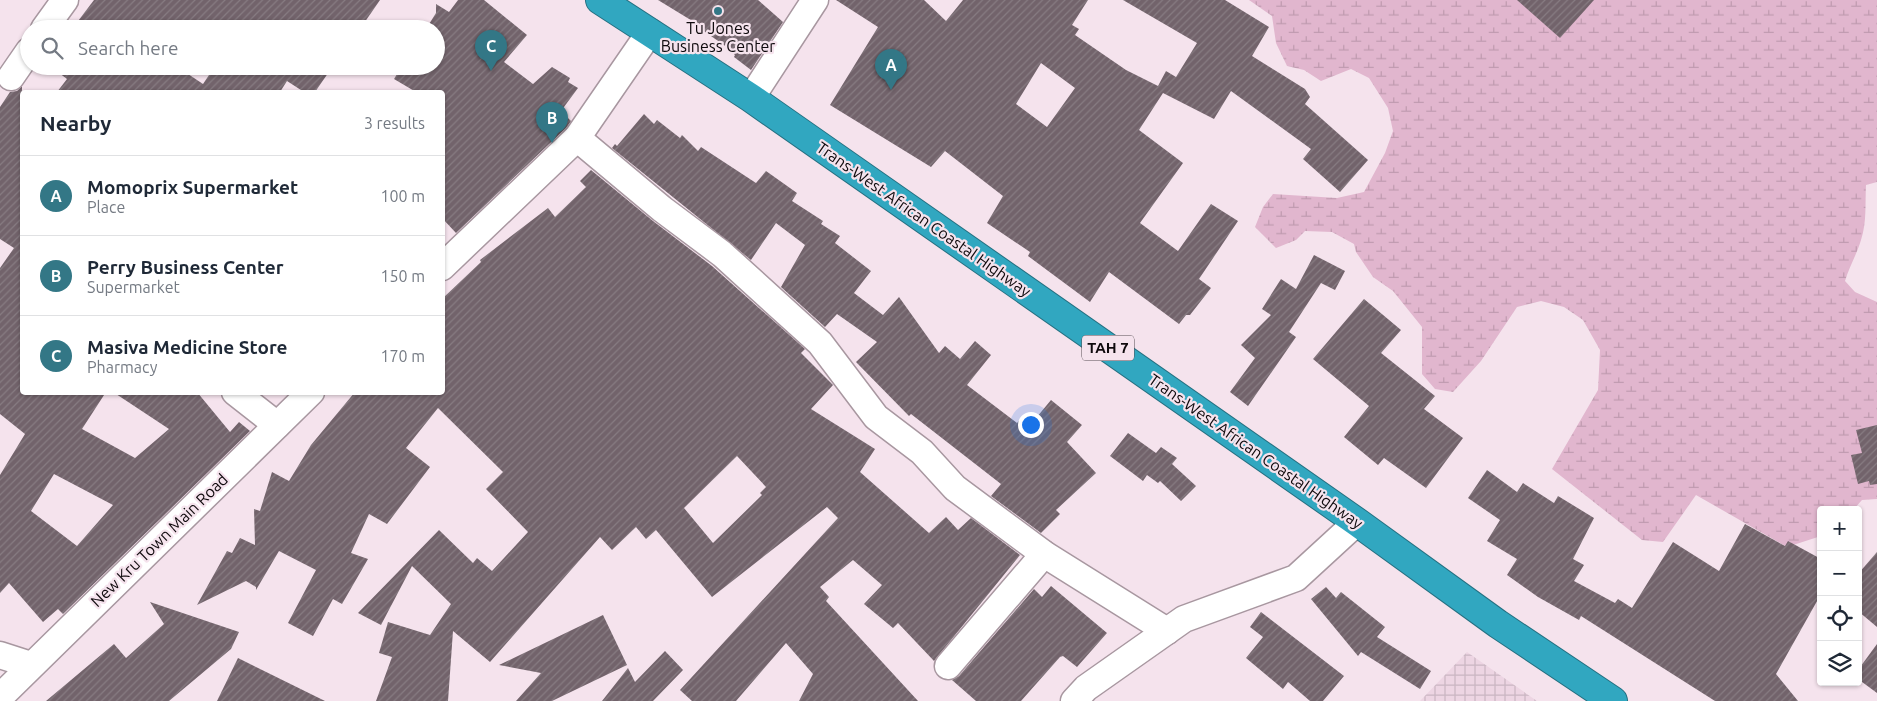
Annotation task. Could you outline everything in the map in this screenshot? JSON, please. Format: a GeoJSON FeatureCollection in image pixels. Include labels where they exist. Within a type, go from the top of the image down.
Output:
{"type":"FeatureCollection","features":[{"type":"Feature","properties":{"kind":"highway","name":"Trans-West African Coastal Highway"},"geometry":{"type":"LineString","coordinates":[[600,0],[751,98],[1357,522],[1498,624],[1613,701]]}},
{"type":"Feature","properties":{"kind":"street"},"geometry":{"type":"LineString","coordinates":[[51,20],[65,0]]}},
{"type":"Feature","properties":{"kind":"street"},"geometry":{"type":"LineString","coordinates":[[751,98],[815,0]]}},
{"type":"Feature","properties":{"kind":"street"},"geometry":{"type":"LineString","coordinates":[[445,264],[577,138],[650,32]]}},
{"type":"Feature","properties":{"kind":"street"},"geometry":{"type":"LineString","coordinates":[[10,77],[20,63]]}},
{"type":"Feature","properties":{"kind":"street"},"geometry":{"type":"LineString","coordinates":[[577,138],[662,209],[722,254],[820,343],[876,417],[922,452],[955,488],[1044,554],[1167,630]]}},
{"type":"Feature","properties":{"kind":"street"},"geometry":{"type":"LineString","coordinates":[[238,395],[278,425]]}},
{"type":"Feature","properties":{"kind":"street","name":"New Kru Town Main Road"},"geometry":{"type":"LineString","coordinates":[[0,698],[31,665],[308,395]]}},
{"type":"Feature","properties":{"kind":"street"},"geometry":{"type":"LineString","coordinates":[[1074,701],[1086,688],[1184,619],[1296,578],[1357,522]]}},
{"type":"Feature","properties":{"kind":"street"},"geometry":{"type":"LineString","coordinates":[[948,666],[1044,554]]}},
{"type":"Feature","properties":{"kind":"street"},"geometry":{"type":"LineString","coordinates":[[0,655],[31,665]]}},
{"type":"Feature","properties":{"kind":"shaded area"},"geometry":{"type":"Polygon","coordinates":[[[1467,652],[1537,701],[1420,701],[1467,652]]]}},
{"type":"Feature","properties":{"kind":"green space"},"geometry":{"type":"Polygon","coordinates":[[[1249,0],[1877,0],[1877,182],[1866,185],[1863,233],[1845,281],[1855,292],[1877,302],[1877,499],[1862,500],[1857,506],[1817,506],[1817,537],[1787,547],[1696,495],[1663,542],[1642,540],[1552,469],[1598,390],[1600,350],[1583,320],[1564,307],[1541,301],[1517,307],[1481,361],[1453,392],[1435,389],[1422,374],[1422,327],[1393,291],[1373,277],[1356,252],[1354,244],[1332,232],[1305,231],[1296,240],[1276,248],[1255,227],[1263,207],[1273,194],[1337,198],[1364,192],[1385,153],[1393,131],[1388,108],[1369,78],[1351,69],[1321,81],[1304,70],[1287,66],[1276,43],[1272,16],[1249,0]]]}},
{"type":"Feature","properties":{"kind":"building"},"geometry":{"type":"Polygon","coordinates":[[[94,0],[380,0],[366,20],[79,20],[94,0]]]}},
{"type":"Feature","properties":{"kind":"building"},"geometry":{"type":"Polygon","coordinates":[[[458,0],[484,0],[527,35],[504,62],[533,84],[552,67],[570,78],[568,82],[578,88],[561,111],[571,121],[566,128],[456,233],[445,221],[445,90],[413,90],[394,79],[396,75],[445,75],[445,20],[432,20],[436,13],[436,4],[449,12],[458,0]]]}},
{"type":"Feature","properties":{"kind":"building"},"geometry":{"type":"Polygon","coordinates":[[[658,0],[758,0],[783,22],[751,70],[734,57],[735,55],[724,45],[692,23],[694,22],[658,0]]]}},
{"type":"Feature","properties":{"kind":"building"},"geometry":{"type":"Polygon","coordinates":[[[836,0],[924,0],[946,21],[963,0],[1088,0],[1072,25],[1079,29],[1075,35],[1126,70],[1158,86],[1166,71],[1176,77],[1197,43],[1123,0],[1225,0],[1269,27],[1252,56],[1305,89],[1310,97],[1305,104],[1368,160],[1340,192],[1303,159],[1311,149],[1231,91],[1214,119],[1163,93],[1139,130],[1183,163],[1140,223],[1178,251],[1211,204],[1238,221],[1199,279],[1211,288],[1190,315],[1186,315],[1179,324],[1109,272],[1090,302],[1028,256],[1030,252],[987,223],[1003,196],[945,151],[931,167],[830,105],[878,27],[836,0]],[[1041,63],[1016,104],[1047,127],[1075,88],[1041,63]]]}},
{"type":"Feature","properties":{"kind":"building"},"geometry":{"type":"Polygon","coordinates":[[[1517,0],[1594,0],[1560,38],[1517,0]]]}},
{"type":"Feature","properties":{"kind":"building"},"geometry":{"type":"Polygon","coordinates":[[[62,75],[190,75],[203,84],[209,75],[327,75],[316,90],[301,90],[287,81],[281,90],[59,90],[67,79],[62,75]]]}},
{"type":"Feature","properties":{"kind":"building"},"geometry":{"type":"Polygon","coordinates":[[[22,86],[22,90],[20,90],[20,395],[104,395],[82,429],[135,458],[169,429],[118,395],[199,395],[230,432],[239,422],[250,431],[63,614],[58,609],[43,622],[9,583],[0,593],[0,475],[25,434],[0,414],[0,268],[14,248],[0,239],[0,107],[10,92],[17,91],[22,86]],[[54,474],[31,511],[77,546],[113,505],[54,474]]]}},
{"type":"Feature","properties":{"kind":"building"},"geometry":{"type":"Polygon","coordinates":[[[644,114],[654,124],[657,120],[680,138],[682,135],[698,151],[701,147],[756,183],[766,171],[797,193],[792,201],[823,221],[821,224],[840,236],[835,243],[871,271],[854,293],[883,315],[899,297],[939,353],[945,346],[960,359],[975,341],[991,355],[967,385],[1017,423],[1023,416],[1032,423],[1051,400],[1082,425],[1067,442],[1096,473],[1056,510],[1060,514],[1041,533],[991,496],[1001,484],[911,414],[909,416],[856,362],[877,342],[837,314],[825,327],[781,287],[805,245],[776,223],[751,260],[612,148],[615,144],[617,146],[644,114]]]}},
{"type":"Feature","properties":{"kind":"building"},"geometry":{"type":"Polygon","coordinates":[[[591,170],[712,266],[805,349],[801,353],[833,385],[811,409],[875,449],[860,472],[929,533],[946,517],[958,530],[971,518],[1020,555],[934,661],[898,623],[893,628],[864,604],[882,585],[853,560],[820,587],[829,597],[826,601],[918,701],[799,701],[813,674],[786,643],[736,701],[692,701],[680,690],[838,518],[827,507],[712,597],[656,530],[646,539],[636,527],[612,550],[600,537],[490,662],[453,631],[448,701],[376,701],[392,657],[379,653],[388,622],[430,635],[451,604],[412,566],[381,625],[358,613],[439,530],[473,563],[477,558],[492,571],[528,532],[486,489],[503,472],[438,408],[406,448],[430,467],[387,524],[369,514],[351,553],[368,559],[342,604],[333,599],[313,636],[288,623],[316,570],[279,551],[256,590],[256,587],[246,581],[197,605],[227,551],[232,553],[240,538],[255,545],[254,509],[260,511],[272,472],[289,481],[311,445],[353,395],[445,395],[445,296],[481,262],[480,260],[548,208],[555,217],[586,187],[580,181],[591,170]],[[737,456],[684,508],[713,543],[762,495],[760,493],[766,487],[737,456]]]}},
{"type":"Feature","properties":{"kind":"building"},"geometry":{"type":"Polygon","coordinates":[[[1314,255],[1345,271],[1335,290],[1321,283],[1289,332],[1296,337],[1248,406],[1230,392],[1255,358],[1241,345],[1271,315],[1262,309],[1281,279],[1296,289],[1314,255]]]}},
{"type":"Feature","properties":{"kind":"building"},"geometry":{"type":"Polygon","coordinates":[[[1364,299],[1401,330],[1381,353],[1435,396],[1424,409],[1463,438],[1426,488],[1384,458],[1378,465],[1344,437],[1369,406],[1313,359],[1364,299]]]}},
{"type":"Feature","properties":{"kind":"building"},"geometry":{"type":"Polygon","coordinates":[[[1877,425],[1877,484],[1870,485],[1869,481],[1858,484],[1851,455],[1862,453],[1856,430],[1877,425]]]}},
{"type":"Feature","properties":{"kind":"building"},"geometry":{"type":"Polygon","coordinates":[[[1128,433],[1156,453],[1161,447],[1177,458],[1172,464],[1196,486],[1181,501],[1160,481],[1158,483],[1147,475],[1143,481],[1110,456],[1128,433]]]}},
{"type":"Feature","properties":{"kind":"building"},"geometry":{"type":"Polygon","coordinates":[[[1487,470],[1517,492],[1523,483],[1554,503],[1558,496],[1594,518],[1573,559],[1584,565],[1574,581],[1615,603],[1618,599],[1632,608],[1673,542],[1719,571],[1745,524],[1785,546],[1788,541],[1817,557],[1817,601],[1776,674],[1798,701],[1715,701],[1581,616],[1579,620],[1538,597],[1507,575],[1517,559],[1487,541],[1500,520],[1468,498],[1487,470]]]}},
{"type":"Feature","properties":{"kind":"building"},"geometry":{"type":"Polygon","coordinates":[[[1877,552],[1877,627],[1862,614],[1862,569],[1877,552]]]}},
{"type":"Feature","properties":{"kind":"building"},"geometry":{"type":"Polygon","coordinates":[[[1051,586],[1107,633],[1077,667],[1063,656],[1060,657],[1021,701],[976,701],[952,680],[959,676],[1034,589],[1042,597],[1051,586]]]}},
{"type":"Feature","properties":{"kind":"building"},"geometry":{"type":"Polygon","coordinates":[[[1326,587],[1336,598],[1341,592],[1385,627],[1377,637],[1431,671],[1420,689],[1361,652],[1358,656],[1311,599],[1326,587]]]}},
{"type":"Feature","properties":{"kind":"building"},"geometry":{"type":"Polygon","coordinates":[[[150,602],[239,632],[231,649],[169,701],[46,701],[114,644],[126,658],[164,624],[150,602]]]}},
{"type":"Feature","properties":{"kind":"building"},"geometry":{"type":"Polygon","coordinates":[[[1261,612],[1344,676],[1323,701],[1310,701],[1288,682],[1283,689],[1246,658],[1263,637],[1250,627],[1261,612]]]}},
{"type":"Feature","properties":{"kind":"building"},"geometry":{"type":"Polygon","coordinates":[[[603,615],[627,665],[552,701],[516,701],[541,673],[499,665],[603,615]]]}},
{"type":"Feature","properties":{"kind":"building"},"geometry":{"type":"Polygon","coordinates":[[[1877,644],[1877,693],[1862,682],[1862,665],[1877,644]]]}},
{"type":"Feature","properties":{"kind":"building"},"geometry":{"type":"Polygon","coordinates":[[[665,651],[683,670],[653,701],[602,701],[628,668],[635,682],[665,651]]]}},
{"type":"Feature","properties":{"kind":"building"},"geometry":{"type":"Polygon","coordinates":[[[238,658],[325,701],[217,701],[238,658]]]}},
{"type":"Feature","properties":{"kind":"place","name":"Tu Jones Business Center"},"geometry":{"type":"Point","coordinates":[718,11]}},
{"type":"Feature","properties":{"kind":"place","name":"Masiva Medicine Store"},"geometry":{"type":"Point","coordinates":[491,71]}},
{"type":"Feature","properties":{"kind":"place","name":"Momoprix Supermarket"},"geometry":{"type":"Point","coordinates":[891,90]}},
{"type":"Feature","properties":{"kind":"place","name":"Perry Business Center"},"geometry":{"type":"Point","coordinates":[552,143]}}]}
